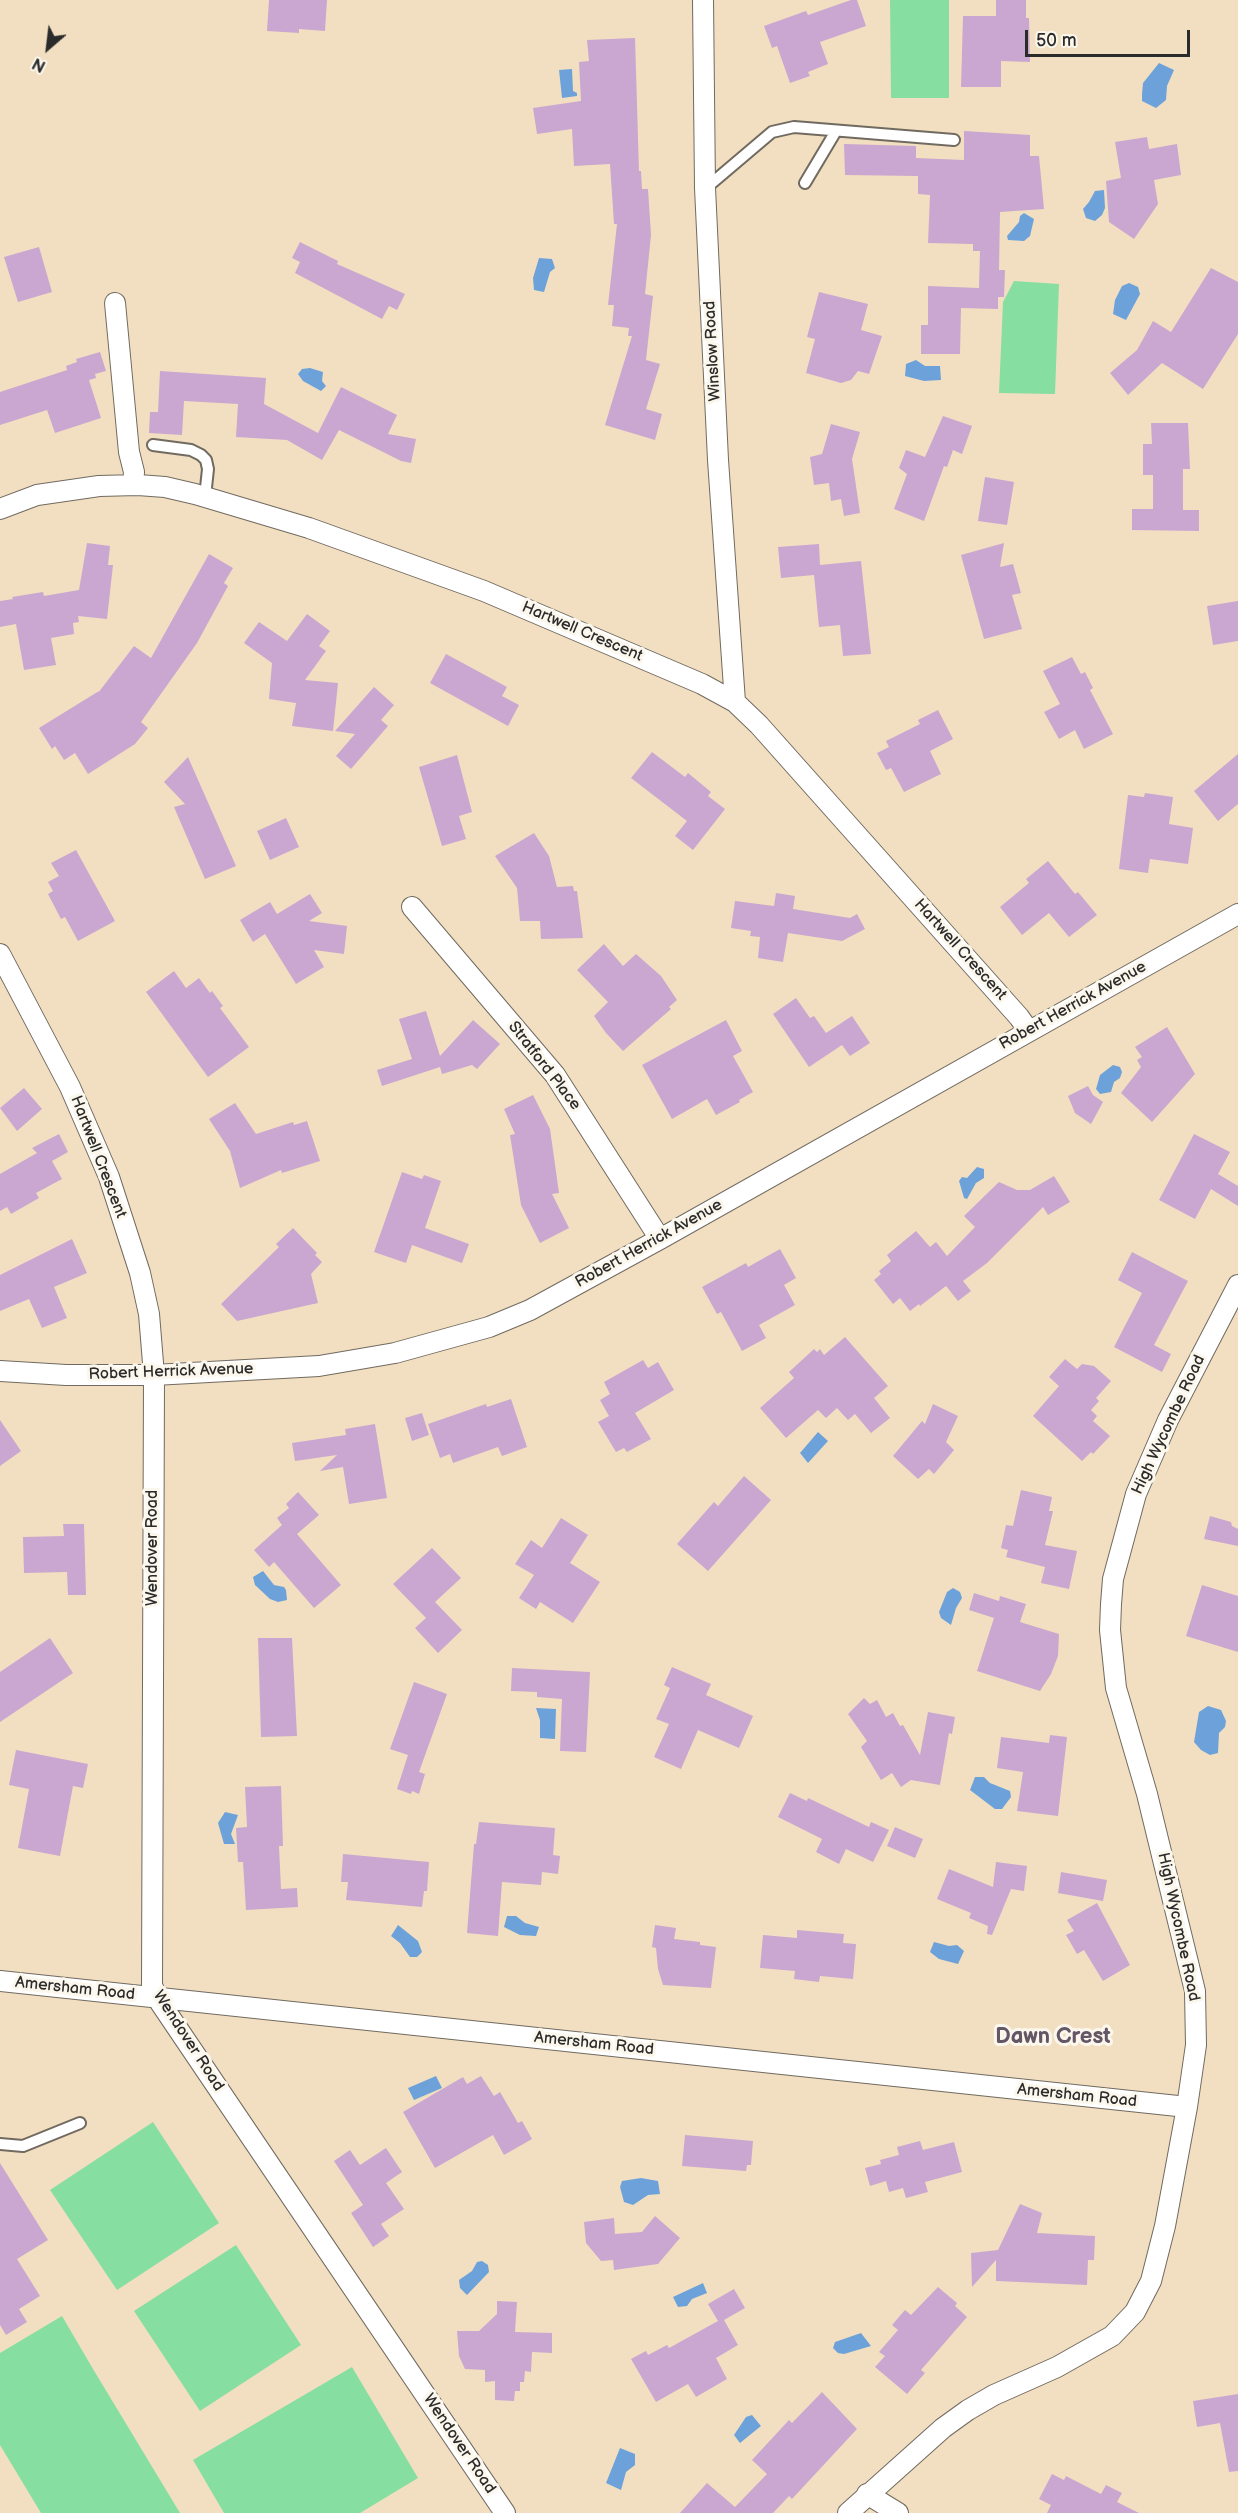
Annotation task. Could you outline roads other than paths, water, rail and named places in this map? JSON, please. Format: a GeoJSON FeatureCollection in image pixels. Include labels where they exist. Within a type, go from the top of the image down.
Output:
{"type":"FeatureCollection","features":[{"type":"Feature","properties":{"kind":"street","name":"Winslow Road"},"geometry":{"type":"LineString","coordinates":[[703,0],[705,188],[718,460],[735,702]]}},
{"type":"Feature","properties":{"kind":"street"},"geometry":{"type":"LineString","coordinates":[[115,303],[129,452],[134,472],[133,485]]}},
{"type":"Feature","properties":{"kind":"street","name":"Hartwell Crescent"},"geometry":{"type":"LineString","coordinates":[[0,509],[37,495],[68,490],[133,485],[165,487],[319,531],[484,591],[702,684],[735,702],[759,725],[1029,1031]]}},
{"type":"Feature","properties":{"kind":"street","name":"Stratford Place"},"geometry":{"type":"LineString","coordinates":[[412,907],[555,1076],[586,1120],[660,1239]]}},
{"type":"Feature","properties":{"kind":"street","name":"Robert Herrick Avenue"},"geometry":{"type":"LineString","coordinates":[[0,1371],[66,1375],[154,1375],[319,1365],[394,1353],[450,1339],[530,1310],[1238,914]]}},
{"type":"Feature","properties":{"kind":"street","name":"Hartwell Crescent"},"geometry":{"type":"LineString","coordinates":[[0,954],[70,1087],[109,1177],[140,1273],[149,1314],[154,1375]]}},
{"type":"Feature","properties":{"kind":"street","name":"High Wycombe Road"},"geometry":{"type":"LineString","coordinates":[[848,2513],[943,2428],[968,2410],[1090,2350],[1112,2336],[1125,2324],[1144,2298],[1157,2263],[1187,2107],[1196,2045],[1195,1991],[1147,1794],[1116,1688],[1111,1642],[1113,1579],[1136,1494],[1168,1420],[1238,1285]]}},
{"type":"Feature","properties":{"kind":"street","name":"Wendover Road"},"geometry":{"type":"LineString","coordinates":[[154,1375],[151,1977],[157,1998],[505,2513]]}},
{"type":"Feature","properties":{"kind":"street","name":"Amersham Road"},"geometry":{"type":"LineString","coordinates":[[0,1981],[1187,2107]]}},
{"type":"Feature","properties":{"kind":"street"},"geometry":{"type":"LineString","coordinates":[[867,2494],[898,2513]]}},
{"type":"Feature","properties":{"kind":"lane"},"geometry":{"type":"LineString","coordinates":[[705,188],[772,132],[794,127],[954,140]]}},
{"type":"Feature","properties":{"kind":"lane"},"geometry":{"type":"LineString","coordinates":[[805,183],[837,131]]}},
{"type":"Feature","properties":{"kind":"lane"},"geometry":{"type":"LineString","coordinates":[[153,445],[191,450],[206,460],[208,469],[205,497]]}},
{"type":"Feature","properties":{"kind":"lane"},"geometry":{"type":"LineString","coordinates":[[0,2144],[23,2146],[80,2123]]}},
{"type":"Feature","properties":{"kind":"water"},"geometry":{"type":"Polygon","coordinates":[[[1159,63],[1174,70],[1167,86],[1166,100],[1156,108],[1142,101],[1142,94],[1143,83],[1159,63]]]}},
{"type":"Feature","properties":{"kind":"water"},"geometry":{"type":"Polygon","coordinates":[[[572,69],[573,91],[577,93],[577,96],[562,98],[559,70],[572,69]]]}},
{"type":"Feature","properties":{"kind":"water"},"geometry":{"type":"Polygon","coordinates":[[[1104,190],[1105,208],[1102,215],[1095,221],[1086,218],[1083,209],[1095,191],[1104,190]]]}},
{"type":"Feature","properties":{"kind":"water"},"geometry":{"type":"Polygon","coordinates":[[[1024,213],[1034,219],[1030,236],[1024,241],[1008,240],[1007,236],[1024,213]]]}},
{"type":"Feature","properties":{"kind":"water"},"geometry":{"type":"Polygon","coordinates":[[[539,258],[552,259],[555,268],[550,272],[544,292],[534,290],[533,278],[539,258]]]}},
{"type":"Feature","properties":{"kind":"water"},"geometry":{"type":"Polygon","coordinates":[[[1129,283],[1138,287],[1140,294],[1126,320],[1113,314],[1115,300],[1122,286],[1129,283]]]}},
{"type":"Feature","properties":{"kind":"water"},"geometry":{"type":"Polygon","coordinates":[[[916,360],[925,366],[940,366],[941,380],[924,381],[905,376],[906,364],[916,360]]]}},
{"type":"Feature","properties":{"kind":"water"},"geometry":{"type":"Polygon","coordinates":[[[310,368],[323,372],[322,381],[326,386],[321,391],[303,381],[298,374],[302,369],[310,368]]]}},
{"type":"Feature","properties":{"kind":"water"},"geometry":{"type":"Polygon","coordinates":[[[1113,1065],[1120,1067],[1122,1072],[1120,1078],[1114,1082],[1111,1092],[1100,1094],[1096,1089],[1100,1075],[1113,1065]]]}},
{"type":"Feature","properties":{"kind":"water"},"geometry":{"type":"Polygon","coordinates":[[[977,1167],[984,1169],[984,1178],[976,1183],[967,1199],[964,1198],[959,1181],[962,1177],[967,1178],[977,1167]]]}},
{"type":"Feature","properties":{"kind":"water"},"geometry":{"type":"Polygon","coordinates":[[[818,1432],[828,1441],[808,1463],[800,1453],[818,1432]]]}},
{"type":"Feature","properties":{"kind":"water"},"geometry":{"type":"Polygon","coordinates":[[[263,1571],[274,1585],[284,1587],[287,1600],[278,1602],[270,1599],[255,1585],[253,1577],[263,1571]]]}},
{"type":"Feature","properties":{"kind":"water"},"geometry":{"type":"Polygon","coordinates":[[[953,1588],[960,1592],[962,1598],[951,1625],[941,1618],[939,1612],[947,1592],[953,1588]]]}},
{"type":"Feature","properties":{"kind":"water"},"geometry":{"type":"Polygon","coordinates":[[[1208,1706],[1221,1710],[1226,1721],[1225,1727],[1219,1733],[1218,1753],[1210,1755],[1194,1742],[1199,1712],[1208,1706]]]}},
{"type":"Feature","properties":{"kind":"water"},"geometry":{"type":"Polygon","coordinates":[[[536,1708],[556,1709],[555,1739],[540,1738],[540,1720],[536,1708]]]}},
{"type":"Feature","properties":{"kind":"water"},"geometry":{"type":"Polygon","coordinates":[[[975,1777],[984,1777],[990,1783],[1010,1791],[1011,1797],[1002,1809],[995,1809],[970,1790],[975,1777]]]}},
{"type":"Feature","properties":{"kind":"water"},"geometry":{"type":"Polygon","coordinates":[[[225,1812],[238,1815],[231,1834],[235,1844],[224,1844],[218,1823],[225,1812]]]}},
{"type":"Feature","properties":{"kind":"water"},"geometry":{"type":"Polygon","coordinates":[[[507,1916],[516,1916],[525,1923],[539,1927],[536,1936],[520,1935],[504,1927],[507,1916]]]}},
{"type":"Feature","properties":{"kind":"water"},"geometry":{"type":"Polygon","coordinates":[[[398,1925],[418,1941],[422,1952],[417,1957],[410,1957],[400,1943],[391,1936],[398,1925]]]}},
{"type":"Feature","properties":{"kind":"water"},"geometry":{"type":"Polygon","coordinates":[[[934,1942],[949,1946],[957,1945],[964,1951],[958,1964],[939,1959],[930,1952],[934,1942]]]}},
{"type":"Feature","properties":{"kind":"water"},"geometry":{"type":"Polygon","coordinates":[[[436,2076],[442,2088],[414,2100],[408,2088],[436,2076]]]}},
{"type":"Feature","properties":{"kind":"water"},"geometry":{"type":"Polygon","coordinates":[[[641,2178],[658,2181],[660,2194],[648,2195],[633,2205],[624,2202],[620,2187],[622,2181],[641,2178]]]}},
{"type":"Feature","properties":{"kind":"water"},"geometry":{"type":"Polygon","coordinates":[[[482,2261],[488,2265],[489,2272],[467,2295],[460,2288],[459,2280],[472,2271],[477,2262],[482,2261]]]}},
{"type":"Feature","properties":{"kind":"water"},"geometry":{"type":"Polygon","coordinates":[[[703,2283],[707,2293],[692,2299],[687,2306],[678,2307],[673,2297],[703,2283]]]}},
{"type":"Feature","properties":{"kind":"water"},"geometry":{"type":"Polygon","coordinates":[[[861,2333],[871,2346],[844,2354],[838,2353],[833,2348],[835,2342],[861,2333]]]}},
{"type":"Feature","properties":{"kind":"water"},"geometry":{"type":"Polygon","coordinates":[[[752,2415],[761,2426],[740,2443],[734,2435],[746,2417],[752,2415]]]}},
{"type":"Feature","properties":{"kind":"water"},"geometry":{"type":"Polygon","coordinates":[[[620,2448],[635,2454],[635,2465],[626,2472],[621,2490],[606,2483],[620,2448]]]}},
{"type":"Feature","properties":{"kind":"district","name":"Dawn Crest"},"geometry":{"type":"Point","coordinates":[1053,2037]}}]}
